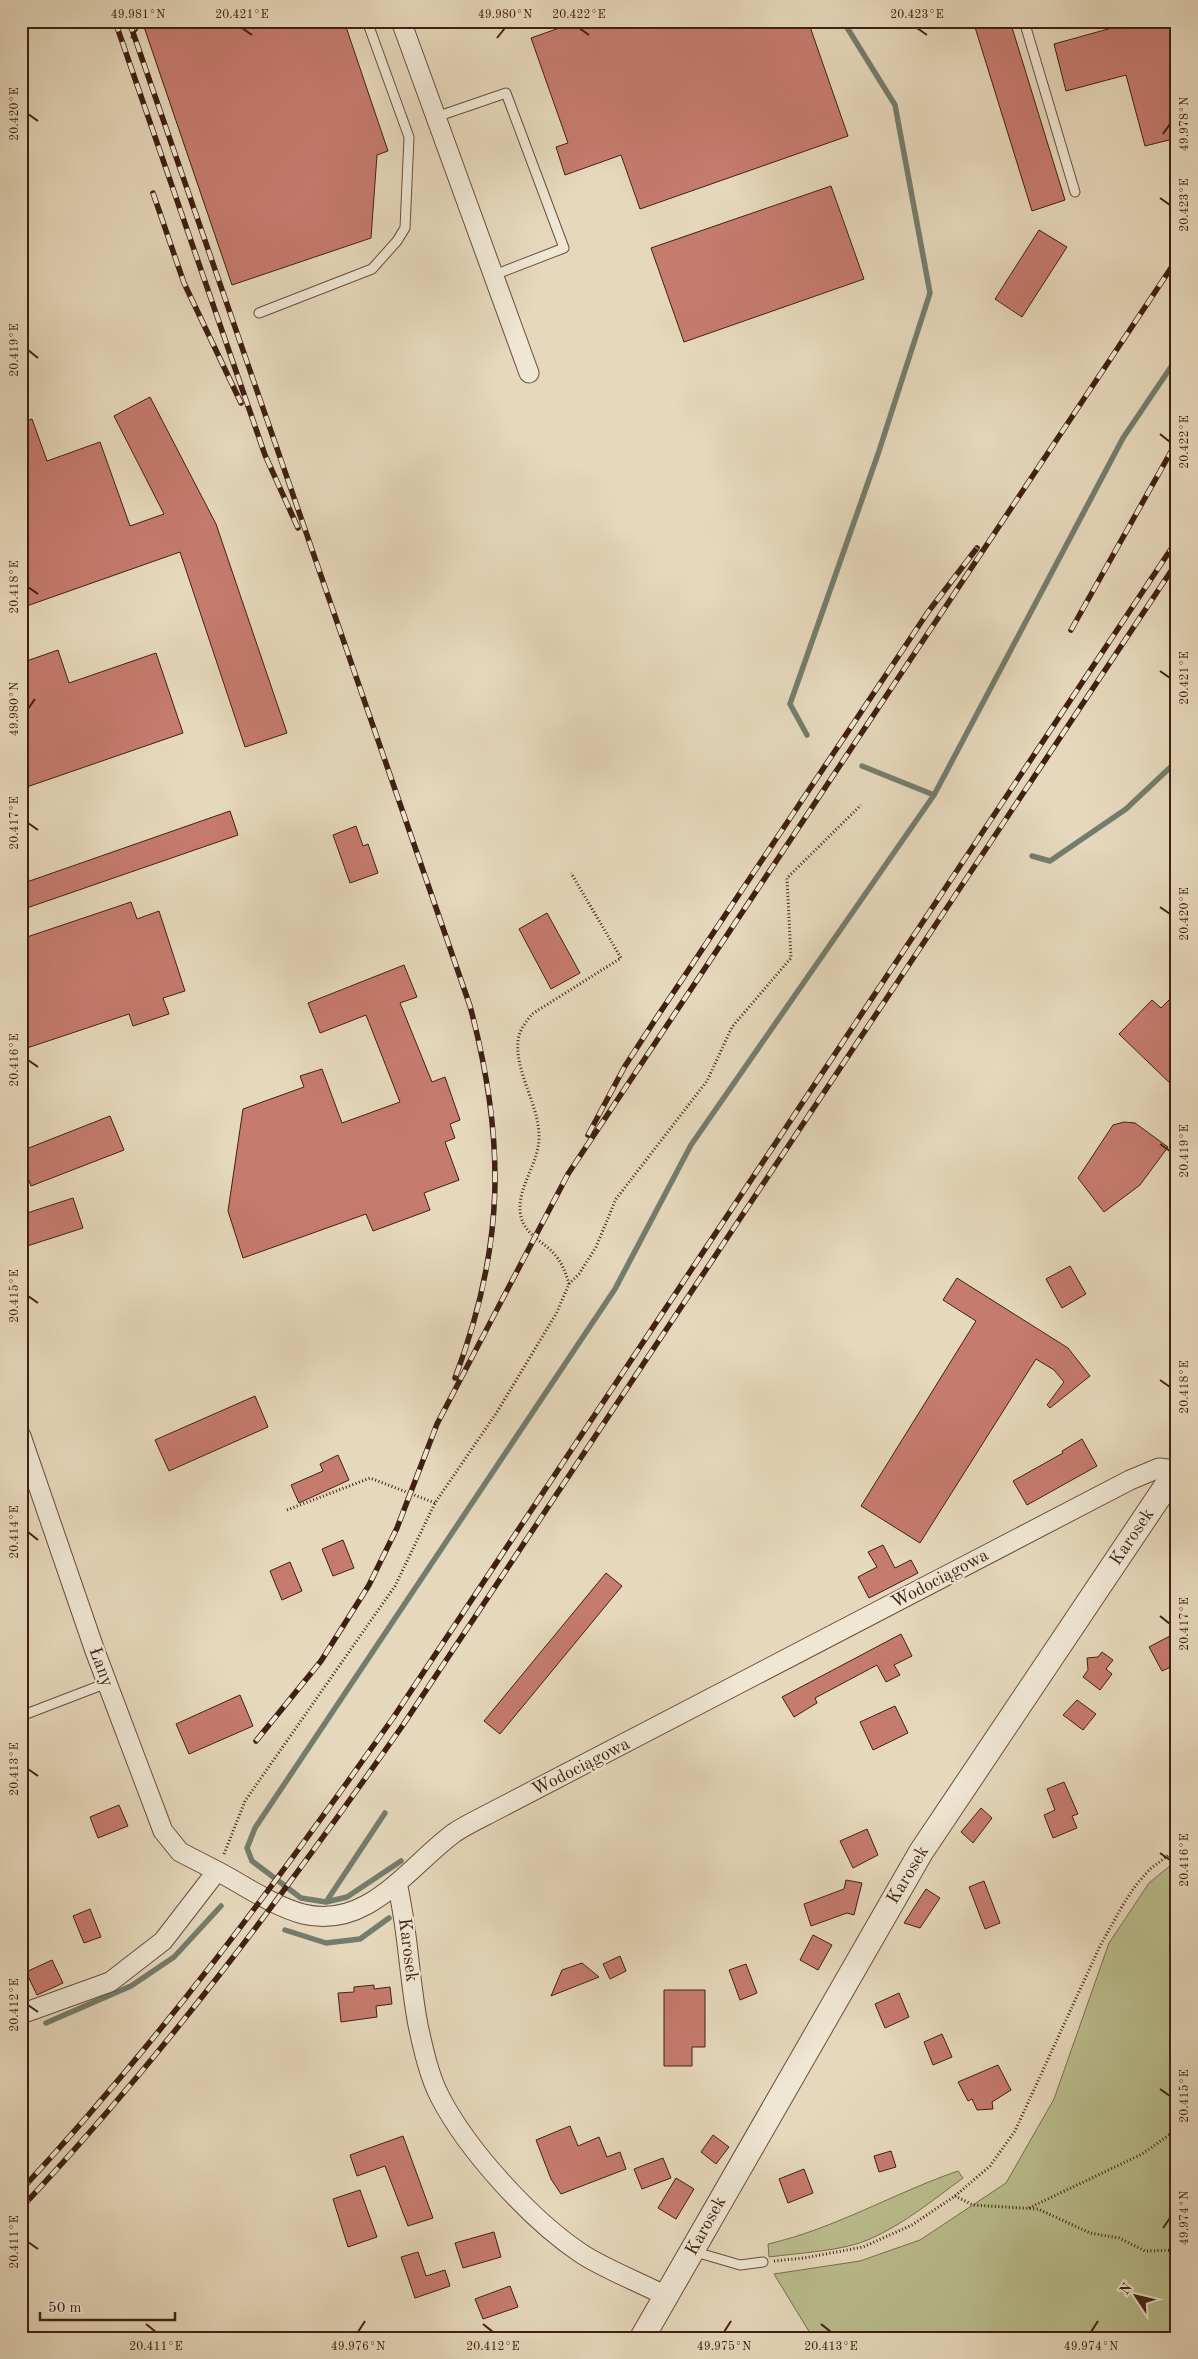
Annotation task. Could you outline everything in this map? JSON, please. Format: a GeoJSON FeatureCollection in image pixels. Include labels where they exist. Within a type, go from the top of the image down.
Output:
{"type":"FeatureCollection","features":[{"type":"Feature","properties":{"kind":"street"},"geometry":{"type":"LineString","coordinates":[[401,21],[529,374]]}},
{"type":"Feature","properties":{"kind":"street","name":"Łany"},"geometry":{"type":"LineString","coordinates":[[21,1436],[107,1683],[163,1831],[180,1852],[217,1871]]}},
{"type":"Feature","properties":{"kind":"street","name":"Wodociągowa"},"geometry":{"type":"LineString","coordinates":[[217,1871],[286,1908],[304,1914],[341,1916],[360,1909],[379,1898],[455,1833],[498,1809],[1130,1480],[1160,1468],[1177,1470]]}},
{"type":"Feature","properties":{"kind":"street","name":"Karosek"},"geometry":{"type":"LineString","coordinates":[[642,2338],[921,1852],[1177,1470]]}},
{"type":"Feature","properties":{"kind":"street"},"geometry":{"type":"LineString","coordinates":[[21,2014],[110,1982],[163,1941],[217,1871]]}},
{"type":"Feature","properties":{"kind":"street","name":"Karosek"},"geometry":{"type":"LineString","coordinates":[[397,1882],[403,1908],[418,2025],[439,2096],[458,2128],[488,2166],[550,2230],[582,2254],[666,2296]]}},
{"type":"Feature","properties":{"kind":"lane"},"geometry":{"type":"LineString","coordinates":[[259,313],[372,269],[397,241],[405,228],[409,137],[367,21]]}},
{"type":"Feature","properties":{"kind":"lane"},"geometry":{"type":"LineString","coordinates":[[1024,21],[1076,192]]}},
{"type":"Feature","properties":{"kind":"lane"},"geometry":{"type":"LineString","coordinates":[[436,117],[506,93],[564,248],[494,275]]}},
{"type":"Feature","properties":{"kind":"lane"},"geometry":{"type":"LineString","coordinates":[[21,1716],[107,1683]]}},
{"type":"Feature","properties":{"kind":"lane"},"geometry":{"type":"LineString","coordinates":[[692,2251],[740,2265],[763,2262]]}},
{"type":"Feature","properties":{"kind":"path"},"geometry":{"type":"LineString","coordinates":[[217,1871],[244,1801],[395,1586],[436,1503],[497,1412],[556,1314],[569,1284],[579,1274],[596,1248],[616,1199],[707,1082],[732,1027],[792,958],[787,878],[862,805]]}},
{"type":"Feature","properties":{"kind":"path"},"geometry":{"type":"LineString","coordinates":[[569,1284],[564,1269],[556,1255],[530,1233],[522,1218],[520,1200],[535,1159],[539,1138],[518,1040],[522,1027],[532,1014],[621,958],[571,873]]}},
{"type":"Feature","properties":{"kind":"path"},"geometry":{"type":"LineString","coordinates":[[287,1510],[370,1478],[436,1503]]}},
{"type":"Feature","properties":{"kind":"path"},"geometry":{"type":"LineString","coordinates":[[763,2262],[804,2258],[864,2247],[912,2225],[955,2196],[990,2166],[1015,2130],[1096,1954],[1124,1903],[1150,1869],[1177,1849]]}},
{"type":"Feature","properties":{"kind":"path"},"geometry":{"type":"LineString","coordinates":[[1028,2208],[1142,2154],[1168,2135],[1177,2132]]}},
{"type":"Feature","properties":{"kind":"path"},"geometry":{"type":"LineString","coordinates":[[955,2196],[974,2206],[1038,2209],[1090,2233],[1119,2238],[1145,2251],[1177,2250]]}},
{"type":"Feature","properties":{"kind":"green space"},"geometry":{"type":"Polygon","coordinates":[[[1177,1860],[1177,2338],[813,2338],[774,2274],[860,2261],[920,2240],[1006,2183],[1054,2099],[1109,1943],[1149,1883],[1177,1860]]]}},
{"type":"Feature","properties":{"kind":"green space"},"geometry":{"type":"Polygon","coordinates":[[[958,2171],[963,2178],[906,2219],[870,2239],[834,2249],[769,2257],[768,2244],[817,2229],[958,2171]]]}},
{"type":"Feature","properties":{"kind":"building"},"geometry":{"type":"Polygon","coordinates":[[[142,21],[344,21],[388,151],[377,155],[371,238],[232,285],[142,21]]]}},
{"type":"Feature","properties":{"kind":"building"},"geometry":{"type":"Polygon","coordinates":[[[579,21],[808,21],[848,136],[640,209],[621,155],[565,175],[556,147],[568,143],[531,38],[579,21]]]}},
{"type":"Feature","properties":{"kind":"building"},"geometry":{"type":"Polygon","coordinates":[[[985,21],[1010,21],[1065,200],[1032,211],[974,24],[985,21]]]}},
{"type":"Feature","properties":{"kind":"building"},"geometry":{"type":"Polygon","coordinates":[[[1137,21],[1177,21],[1177,138],[1145,146],[1126,75],[1066,91],[1054,44],[1137,21]]]}},
{"type":"Feature","properties":{"kind":"building"},"geometry":{"type":"Polygon","coordinates":[[[831,186],[864,279],[684,342],[651,248],[831,186]]]}},
{"type":"Feature","properties":{"kind":"building"},"geometry":{"type":"Polygon","coordinates":[[[1039,230],[1067,247],[1022,317],[995,299],[1039,230]]]}},
{"type":"Feature","properties":{"kind":"building"},"geometry":{"type":"Polygon","coordinates":[[[150,397],[216,524],[287,733],[245,747],[180,552],[21,608],[21,423],[32,419],[47,461],[100,442],[130,526],[164,514],[114,416],[150,397]]]}},
{"type":"Feature","properties":{"kind":"building"},"geometry":{"type":"Polygon","coordinates":[[[58,650],[69,683],[156,653],[183,733],[21,789],[21,663],[58,650]]]}},
{"type":"Feature","properties":{"kind":"building"},"geometry":{"type":"Polygon","coordinates":[[[230,811],[238,835],[21,910],[21,884],[230,811]]]}},
{"type":"Feature","properties":{"kind":"building"},"geometry":{"type":"Polygon","coordinates":[[[356,826],[363,846],[368,844],[378,873],[350,883],[333,835],[356,826]]]}},
{"type":"Feature","properties":{"kind":"building"},"geometry":{"type":"Polygon","coordinates":[[[131,902],[137,919],[159,911],[185,991],[163,998],[169,1014],[133,1026],[129,1014],[21,1050],[21,939],[131,902]]]}},
{"type":"Feature","properties":{"kind":"building"},"geometry":{"type":"Polygon","coordinates":[[[547,913],[580,973],[551,989],[519,929],[547,913]]]}},
{"type":"Feature","properties":{"kind":"building"},"geometry":{"type":"Polygon","coordinates":[[[404,965],[417,997],[400,1003],[432,1082],[445,1077],[460,1120],[450,1124],[455,1138],[445,1142],[459,1180],[424,1193],[430,1210],[373,1231],[366,1214],[243,1258],[228,1211],[243,1109],[304,1087],[300,1076],[322,1069],[342,1123],[400,1102],[366,1015],[320,1033],[308,1003],[404,965]]]}},
{"type":"Feature","properties":{"kind":"building"},"geometry":{"type":"Polygon","coordinates":[[[1177,992],[1177,1090],[1119,1034],[1152,1000],[1161,1008],[1177,992]]]}},
{"type":"Feature","properties":{"kind":"building"},"geometry":{"type":"Polygon","coordinates":[[[110,1116],[124,1150],[31,1186],[25,1170],[21,1171],[21,1151],[110,1116]]]}},
{"type":"Feature","properties":{"kind":"building"},"geometry":{"type":"Polygon","coordinates":[[[1124,1122],[1135,1123],[1168,1147],[1140,1185],[1104,1212],[1078,1178],[1113,1125],[1124,1122]]]}},
{"type":"Feature","properties":{"kind":"building"},"geometry":{"type":"Polygon","coordinates":[[[73,1198],[83,1228],[21,1248],[21,1215],[73,1198]]]}},
{"type":"Feature","properties":{"kind":"building"},"geometry":{"type":"Polygon","coordinates":[[[1070,1266],[1086,1294],[1062,1308],[1046,1279],[1070,1266]]]}},
{"type":"Feature","properties":{"kind":"building"},"geometry":{"type":"Polygon","coordinates":[[[957,1278],[1068,1348],[1090,1376],[1050,1408],[1047,1405],[1064,1382],[1054,1370],[1036,1359],[920,1543],[861,1506],[976,1321],[943,1300],[957,1278]]]}},
{"type":"Feature","properties":{"kind":"building"},"geometry":{"type":"Polygon","coordinates":[[[255,1396],[268,1427],[169,1471],[155,1440],[255,1396]]]}},
{"type":"Feature","properties":{"kind":"building"},"geometry":{"type":"Polygon","coordinates":[[[1082,1439],[1097,1466],[1027,1505],[1013,1481],[1063,1453],[1062,1451],[1082,1439]]]}},
{"type":"Feature","properties":{"kind":"building"},"geometry":{"type":"Polygon","coordinates":[[[338,1455],[349,1480],[299,1503],[291,1485],[323,1471],[320,1464],[338,1455]]]}},
{"type":"Feature","properties":{"kind":"building"},"geometry":{"type":"Polygon","coordinates":[[[343,1540],[354,1568],[333,1576],[322,1549],[343,1540]]]}},
{"type":"Feature","properties":{"kind":"building"},"geometry":{"type":"Polygon","coordinates":[[[883,1545],[895,1568],[911,1560],[918,1573],[869,1598],[858,1577],[877,1567],[868,1552],[883,1545]]]}},
{"type":"Feature","properties":{"kind":"building"},"geometry":{"type":"Polygon","coordinates":[[[290,1562],[302,1591],[282,1600],[270,1571],[290,1562]]]}},
{"type":"Feature","properties":{"kind":"building"},"geometry":{"type":"Polygon","coordinates":[[[606,1573],[622,1586],[500,1734],[484,1721],[606,1573]]]}},
{"type":"Feature","properties":{"kind":"building"},"geometry":{"type":"Polygon","coordinates":[[[901,1634],[912,1656],[894,1665],[900,1675],[886,1682],[877,1665],[815,1698],[817,1703],[794,1717],[782,1697],[901,1634]]]}},
{"type":"Feature","properties":{"kind":"building"},"geometry":{"type":"Polygon","coordinates":[[[1170,1636],[1177,1650],[1177,1664],[1162,1671],[1149,1647],[1170,1636]]]}},
{"type":"Feature","properties":{"kind":"building"},"geometry":{"type":"Polygon","coordinates":[[[1102,1652],[1113,1660],[1106,1669],[1112,1674],[1100,1690],[1083,1677],[1088,1670],[1087,1658],[1098,1657],[1102,1652]]]}},
{"type":"Feature","properties":{"kind":"building"},"geometry":{"type":"Polygon","coordinates":[[[240,1695],[253,1726],[189,1754],[176,1724],[240,1695]]]}},
{"type":"Feature","properties":{"kind":"building"},"geometry":{"type":"Polygon","coordinates":[[[1077,1700],[1096,1714],[1083,1730],[1063,1715],[1077,1700]]]}},
{"type":"Feature","properties":{"kind":"building"},"geometry":{"type":"Polygon","coordinates":[[[895,1706],[908,1733],[873,1750],[860,1722],[895,1706]]]}},
{"type":"Feature","properties":{"kind":"building"},"geometry":{"type":"Polygon","coordinates":[[[1064,1782],[1078,1814],[1072,1816],[1077,1828],[1053,1838],[1044,1815],[1055,1810],[1047,1789],[1064,1782]]]}},
{"type":"Feature","properties":{"kind":"building"},"geometry":{"type":"Polygon","coordinates":[[[119,1805],[128,1826],[98,1838],[90,1817],[119,1805]]]}},
{"type":"Feature","properties":{"kind":"building"},"geometry":{"type":"Polygon","coordinates":[[[981,1808],[992,1818],[973,1843],[961,1832],[981,1808]]]}},
{"type":"Feature","properties":{"kind":"building"},"geometry":{"type":"Polygon","coordinates":[[[867,1829],[878,1855],[853,1868],[840,1841],[867,1829]]]}},
{"type":"Feature","properties":{"kind":"building"},"geometry":{"type":"Polygon","coordinates":[[[846,1880],[862,1883],[854,1915],[847,1913],[811,1926],[804,1904],[844,1889],[846,1880]]]}},
{"type":"Feature","properties":{"kind":"building"},"geometry":{"type":"Polygon","coordinates":[[[984,1881],[1000,1923],[985,1929],[969,1887],[984,1881]]]}},
{"type":"Feature","properties":{"kind":"building"},"geometry":{"type":"Polygon","coordinates":[[[926,1889],[940,1898],[920,1928],[904,1923],[926,1889]]]}},
{"type":"Feature","properties":{"kind":"building"},"geometry":{"type":"Polygon","coordinates":[[[90,1909],[101,1937],[84,1943],[73,1916],[90,1909]]]}},
{"type":"Feature","properties":{"kind":"building"},"geometry":{"type":"Polygon","coordinates":[[[813,1935],[832,1945],[818,1970],[800,1960],[813,1935]]]}},
{"type":"Feature","properties":{"kind":"building"},"geometry":{"type":"Polygon","coordinates":[[[620,1956],[626,1971],[610,1979],[603,1964],[620,1956]]]}},
{"type":"Feature","properties":{"kind":"building"},"geometry":{"type":"Polygon","coordinates":[[[52,1960],[63,1983],[37,1995],[26,1972],[52,1960]]]}},
{"type":"Feature","properties":{"kind":"building"},"geometry":{"type":"Polygon","coordinates":[[[582,1963],[599,1977],[551,1996],[562,1970],[582,1963]]]}},
{"type":"Feature","properties":{"kind":"building"},"geometry":{"type":"Polygon","coordinates":[[[746,1964],[757,1993],[740,2000],[729,1970],[746,1964]]]}},
{"type":"Feature","properties":{"kind":"building"},"geometry":{"type":"Polygon","coordinates":[[[374,1985],[374,1989],[390,1987],[392,2004],[376,2006],[377,2017],[341,2022],[338,1993],[354,1992],[354,1987],[374,1985]]]}},
{"type":"Feature","properties":{"kind":"building"},"geometry":{"type":"Polygon","coordinates":[[[664,1990],[705,1990],[705,2047],[692,2047],[692,2066],[664,2066],[664,1990]]]}},
{"type":"Feature","properties":{"kind":"building"},"geometry":{"type":"Polygon","coordinates":[[[899,1993],[909,2017],[885,2028],[875,2004],[899,1993]]]}},
{"type":"Feature","properties":{"kind":"building"},"geometry":{"type":"Polygon","coordinates":[[[942,2034],[952,2057],[933,2065],[924,2042],[942,2034]]]}},
{"type":"Feature","properties":{"kind":"building"},"geometry":{"type":"Polygon","coordinates":[[[998,2065],[1011,2090],[992,2102],[993,2109],[977,2110],[972,2099],[968,2101],[958,2082],[998,2065]]]}},
{"type":"Feature","properties":{"kind":"building"},"geometry":{"type":"Polygon","coordinates":[[[570,2126],[578,2146],[599,2137],[607,2157],[620,2152],[626,2169],[561,2194],[551,2179],[536,2140],[570,2126]]]}},
{"type":"Feature","properties":{"kind":"building"},"geometry":{"type":"Polygon","coordinates":[[[713,2135],[729,2147],[716,2164],[701,2152],[713,2135]]]}},
{"type":"Feature","properties":{"kind":"building"},"geometry":{"type":"Polygon","coordinates":[[[403,2136],[433,2218],[408,2226],[385,2166],[357,2176],[350,2155],[403,2136]]]}},
{"type":"Feature","properties":{"kind":"building"},"geometry":{"type":"Polygon","coordinates":[[[891,2151],[896,2167],[879,2172],[874,2156],[891,2151]]]}},
{"type":"Feature","properties":{"kind":"building"},"geometry":{"type":"Polygon","coordinates":[[[663,2158],[671,2178],[642,2189],[634,2169],[663,2158]]]}},
{"type":"Feature","properties":{"kind":"building"},"geometry":{"type":"Polygon","coordinates":[[[804,2169],[813,2193],[788,2203],[779,2179],[804,2169]]]}},
{"type":"Feature","properties":{"kind":"building"},"geometry":{"type":"Polygon","coordinates":[[[676,2178],[694,2189],[676,2219],[658,2208],[676,2178]]]}},
{"type":"Feature","properties":{"kind":"building"},"geometry":{"type":"Polygon","coordinates":[[[360,2190],[377,2237],[348,2247],[333,2199],[360,2190]]]}},
{"type":"Feature","properties":{"kind":"building"},"geometry":{"type":"Polygon","coordinates":[[[494,2232],[501,2257],[463,2268],[455,2243],[494,2232]]]}},
{"type":"Feature","properties":{"kind":"building"},"geometry":{"type":"Polygon","coordinates":[[[418,2252],[426,2276],[445,2270],[450,2286],[415,2298],[401,2257],[418,2252]]]}},
{"type":"Feature","properties":{"kind":"building"},"geometry":{"type":"Polygon","coordinates":[[[510,2286],[518,2307],[483,2319],[475,2299],[510,2286]]]}},
{"type":"Feature","properties":{"kind":"waterway"},"geometry":{"type":"LineString","coordinates":[[807,735],[790,704],[878,454],[930,293],[895,105],[843,21]]}},
{"type":"Feature","properties":{"kind":"waterway"},"geometry":{"type":"LineString","coordinates":[[401,1861],[347,1897],[326,1902],[301,1898],[252,1861],[247,1848],[255,1828],[615,1289],[691,1145],[934,795],[1123,438],[1177,358]]}},
{"type":"Feature","properties":{"kind":"waterway"},"geometry":{"type":"LineString","coordinates":[[1032,856],[1050,861],[1126,809],[1177,761]]}},
{"type":"Feature","properties":{"kind":"waterway"},"geometry":{"type":"LineString","coordinates":[[862,766],[934,795]]}},
{"type":"Feature","properties":{"kind":"waterway"},"geometry":{"type":"LineString","coordinates":[[326,1902],[385,1813]]}},
{"type":"Feature","properties":{"kind":"waterway"},"geometry":{"type":"LineString","coordinates":[[46,2023],[131,1986],[174,1957],[221,1906]]}},
{"type":"Feature","properties":{"kind":"waterway"},"geometry":{"type":"LineString","coordinates":[[285,1930],[326,1943],[360,1939],[389,1918]]}},
{"type":"Feature","properties":{"kind":"railway"},"geometry":{"type":"LineString","coordinates":[[115,21],[265,455],[298,528]]}},
{"type":"Feature","properties":{"kind":"railway"},"geometry":{"type":"LineString","coordinates":[[129,21],[470,1006],[482,1055],[490,1103],[495,1193],[484,1283],[455,1378]]}},
{"type":"Feature","properties":{"kind":"railway"},"geometry":{"type":"LineString","coordinates":[[153,193],[184,283],[241,403]]}},
{"type":"Feature","properties":{"kind":"railway"},"geometry":{"type":"LineString","coordinates":[[256,1741],[321,1661],[369,1585],[397,1528],[437,1424],[568,1174],[1177,259]]}},
{"type":"Feature","properties":{"kind":"railway"},"geometry":{"type":"LineString","coordinates":[[1071,630],[1177,441]]}},
{"type":"Feature","properties":{"kind":"railway"},"geometry":{"type":"LineString","coordinates":[[21,2190],[121,2077],[215,1960],[393,1718],[1177,540]]}},
{"type":"Feature","properties":{"kind":"railway"},"geometry":{"type":"LineString","coordinates":[[588,1135],[625,1066],[657,1017],[928,612],[977,548]]}},
{"type":"Feature","properties":{"kind":"railway"},"geometry":{"type":"LineString","coordinates":[[21,2208],[124,2093],[173,2034],[267,1912],[403,1725],[1177,562]]}}]}
